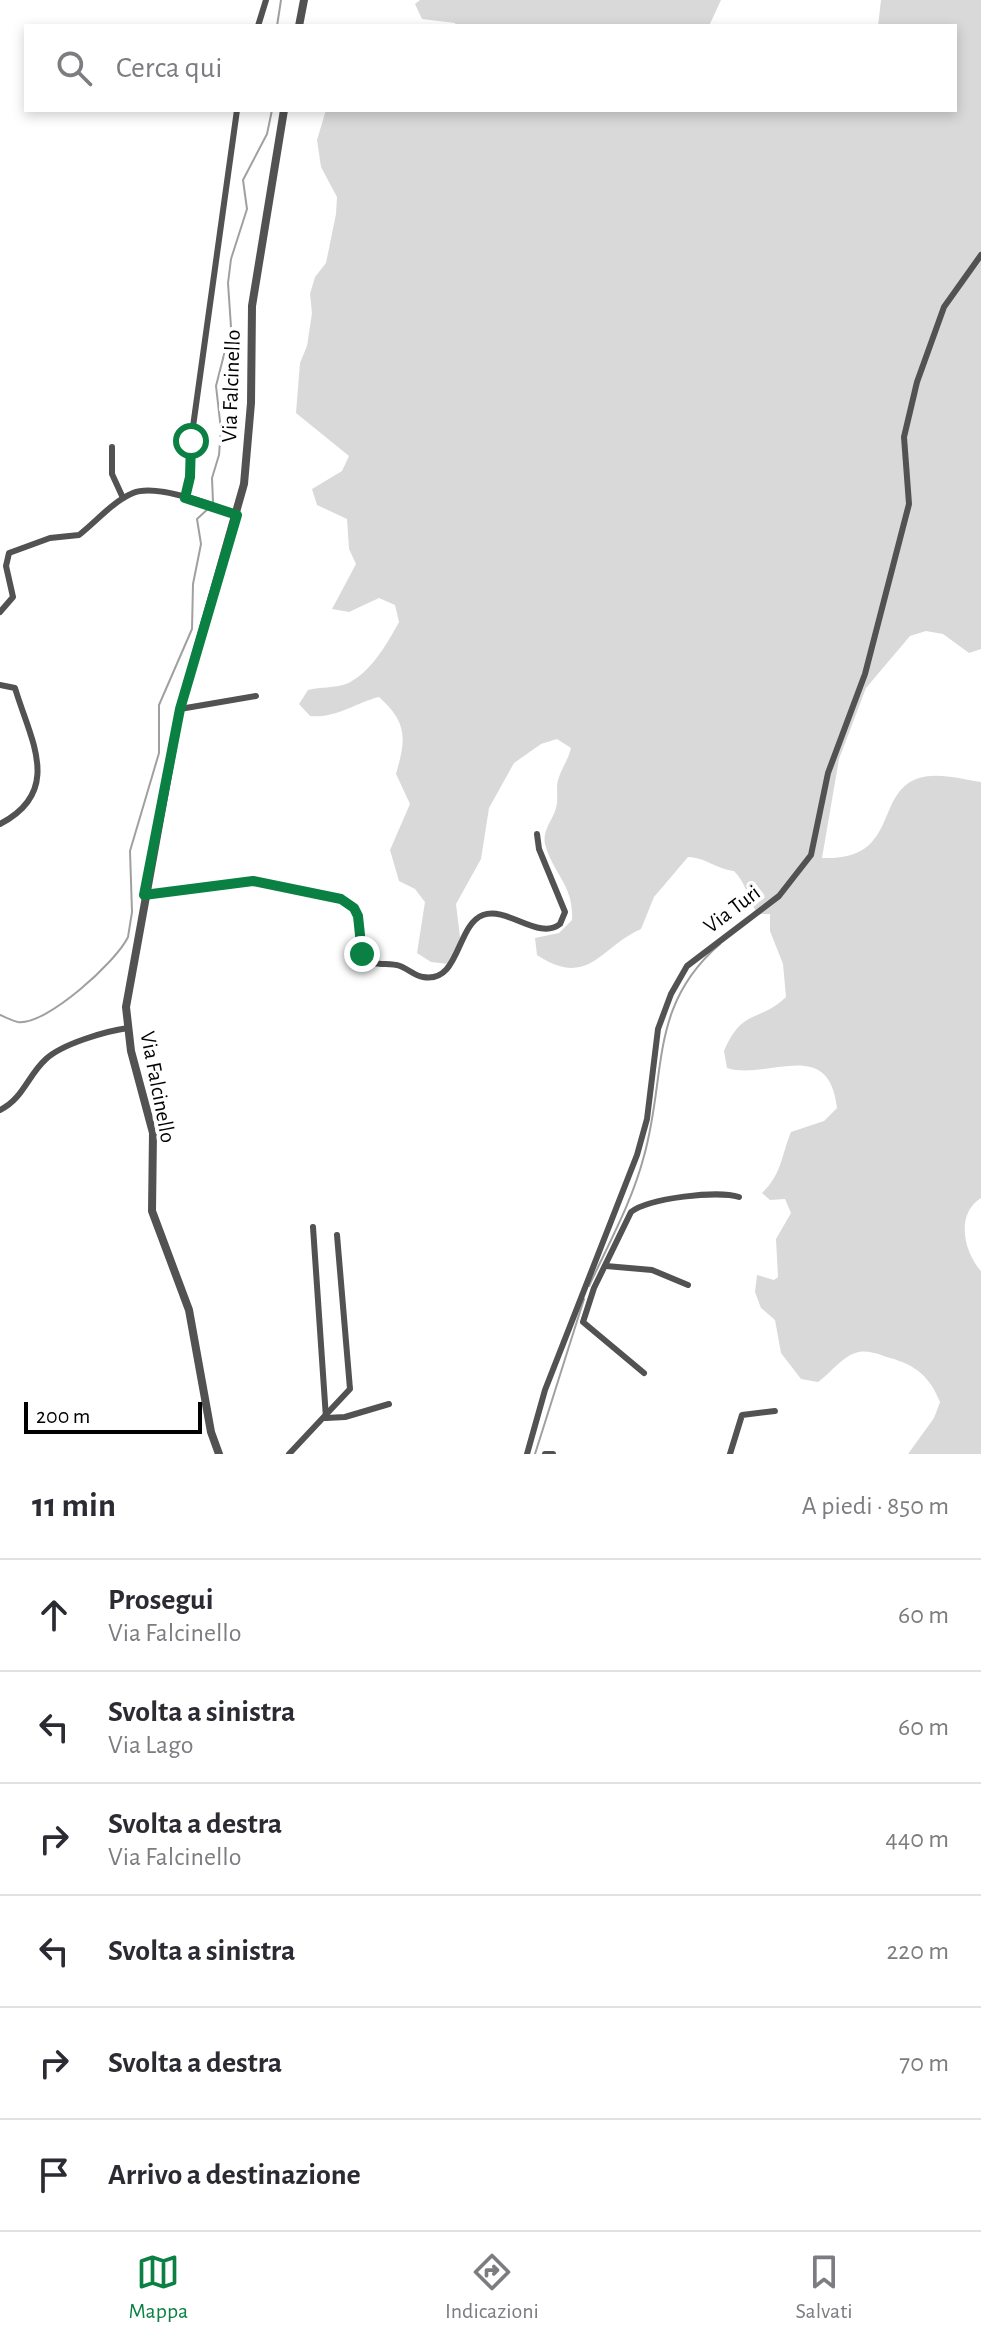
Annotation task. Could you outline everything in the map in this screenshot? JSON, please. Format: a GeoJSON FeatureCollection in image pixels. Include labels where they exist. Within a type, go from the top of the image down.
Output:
{"type":"FeatureCollection","features":[{"type":"Feature","properties":{"kind":"street"},"geometry":{"type":"LineString","coordinates":[[259,24],[266,0]]}},
{"type":"Feature","properties":{"kind":"street"},"geometry":{"type":"LineString","coordinates":[[299,24],[304,0]]}},
{"type":"Feature","properties":{"kind":"street","name":"Via Falcinello"},"geometry":{"type":"LineString","coordinates":[[187,499],[237,112]]}},
{"type":"Feature","properties":{"kind":"street","name":"Via Falcinello"},"geometry":{"type":"LineString","coordinates":[[219,1454],[211,1432],[189,1310],[152,1211],[153,1133],[128,1028],[126,1007],[180,709],[235,514],[251,403],[252,306],[284,112]]}},
{"type":"Feature","properties":{"kind":"street","name":"Via Turi"},"geometry":{"type":"LineString","coordinates":[[527,1454],[545,1390],[580,1311],[637,1155],[647,1119],[658,1029],[671,994],[687,966],[779,896],[811,855],[828,773],[865,674],[909,504],[904,437],[917,382],[944,307],[981,255]]}},
{"type":"Feature","properties":{"kind":"street"},"geometry":{"type":"LineString","coordinates":[[112,447],[112,474],[123,498]]}},
{"type":"Feature","properties":{"kind":"street"},"geometry":{"type":"LineString","coordinates":[[0,612],[7,608],[13,597],[6,566],[9,553],[50,538],[79,535],[123,498],[149,490],[235,514]]}},
{"type":"Feature","properties":{"kind":"street"},"geometry":{"type":"LineString","coordinates":[[0,685],[15,688],[38,751],[37,773],[30,799],[19,815],[0,824]]}},
{"type":"Feature","properties":{"kind":"street"},"geometry":{"type":"LineString","coordinates":[[180,709],[256,696]]}},
{"type":"Feature","properties":{"kind":"street"},"geometry":{"type":"LineString","coordinates":[[144,895],[253,881],[341,899],[354,908],[358,916],[360,946],[365,959],[373,964],[398,965],[422,977],[429,977],[447,967],[458,954],[465,931],[482,915],[492,914],[546,930],[560,924],[565,912],[539,849],[537,834]]}},
{"type":"Feature","properties":{"kind":"street"},"geometry":{"type":"LineString","coordinates":[[0,1110],[23,1091],[47,1057],[109,1030],[128,1028]]}},
{"type":"Feature","properties":{"kind":"street"},"geometry":{"type":"LineString","coordinates":[[644,1373],[606,1338],[583,1325],[580,1311],[606,1266],[631,1212],[683,1197],[724,1194],[739,1197]]}},
{"type":"Feature","properties":{"kind":"street"},"geometry":{"type":"LineString","coordinates":[[313,1227],[326,1418]]}},
{"type":"Feature","properties":{"kind":"street"},"geometry":{"type":"LineString","coordinates":[[289,1454],[347,1395],[351,1381],[337,1235]]}},
{"type":"Feature","properties":{"kind":"street"},"geometry":{"type":"LineString","coordinates":[[606,1266],[652,1270],[688,1285]]}},
{"type":"Feature","properties":{"kind":"street"},"geometry":{"type":"LineString","coordinates":[[326,1418],[389,1404]]}},
{"type":"Feature","properties":{"kind":"street"},"geometry":{"type":"LineString","coordinates":[[730,1454],[742,1415],[769,1409],[775,1411]]}},
{"type":"Feature","properties":{"kind":"street"},"geometry":{"type":"LineString","coordinates":[[545,1454],[553,1454]]}},
{"type":"Feature","properties":{"kind":"shaded area"},"geometry":{"type":"Polygon","coordinates":[[[420,0],[721,0],[710,24],[455,24],[422,19],[415,4],[420,0]]]}},
{"type":"Feature","properties":{"kind":"shaded area"},"geometry":{"type":"Polygon","coordinates":[[[881,0],[981,0],[981,649],[969,653],[943,634],[926,631],[910,636],[866,688],[839,759],[822,858],[847,856],[864,849],[883,825],[896,797],[905,786],[919,778],[942,776],[981,782],[981,1198],[968,1213],[965,1233],[970,1254],[981,1271],[981,1454],[908,1454],[934,1418],[940,1402],[921,1373],[899,1361],[863,1352],[848,1357],[818,1382],[801,1379],[781,1353],[775,1320],[761,1308],[755,1292],[757,1275],[774,1280],[778,1277],[776,1239],[791,1213],[785,1199],[770,1200],[762,1193],[777,1172],[791,1132],[824,1121],[837,1108],[832,1086],[822,1073],[809,1067],[727,1068],[724,1051],[738,1028],[786,997],[783,964],[770,931],[770,914],[758,914],[734,871],[688,857],[654,897],[641,929],[593,962],[569,968],[537,955],[535,938],[559,933],[572,920],[570,898],[544,839],[556,808],[558,781],[571,748],[557,739],[541,744],[514,763],[489,808],[481,859],[456,904],[460,937],[456,953],[448,964],[431,962],[417,953],[425,902],[415,889],[399,881],[390,850],[410,804],[396,774],[403,741],[400,724],[379,697],[319,716],[310,716],[299,704],[308,690],[346,684],[363,673],[383,649],[399,622],[395,605],[379,598],[349,612],[332,609],[356,564],[349,549],[347,519],[317,505],[312,489],[342,471],[349,456],[296,413],[300,363],[307,346],[312,313],[310,294],[315,277],[326,263],[336,214],[337,197],[321,167],[317,140],[325,112],[957,112],[957,24],[878,24],[881,0]]]}},
{"type":"Feature","properties":{"kind":"waterway"},"geometry":{"type":"LineString","coordinates":[[277,24],[281,0]]}},
{"type":"Feature","properties":{"kind":"waterway"},"geometry":{"type":"LineString","coordinates":[[213,502],[212,478],[219,455],[221,430],[216,386],[231,327],[228,283],[231,259],[247,209],[243,180],[267,134],[272,112]]}},
{"type":"Feature","properties":{"kind":"waterway"},"geometry":{"type":"LineString","coordinates":[[0,1015],[18,1022],[45,1014],[96,975],[128,937],[132,912],[130,851],[159,753],[159,705],[192,629],[193,584],[201,544],[197,519],[210,507]]}},
{"type":"Feature","properties":{"kind":"waterway"},"geometry":{"type":"LineString","coordinates":[[589,1286],[620,1222],[639,1173],[651,1126],[670,1017],[681,992],[697,968],[720,944]]}},
{"type":"Feature","properties":{"kind":"waterway"},"geometry":{"type":"LineString","coordinates":[[535,1454],[584,1299]]}},
{"type":"Feature","properties":{"kind":"route"},"geometry":{"type":"LineString","coordinates":[[191,441],[190,477],[185,498],[237,515],[180,709],[144,895],[225,882],[253,881],[341,899],[348,902],[358,916],[362,954]]}}]}
